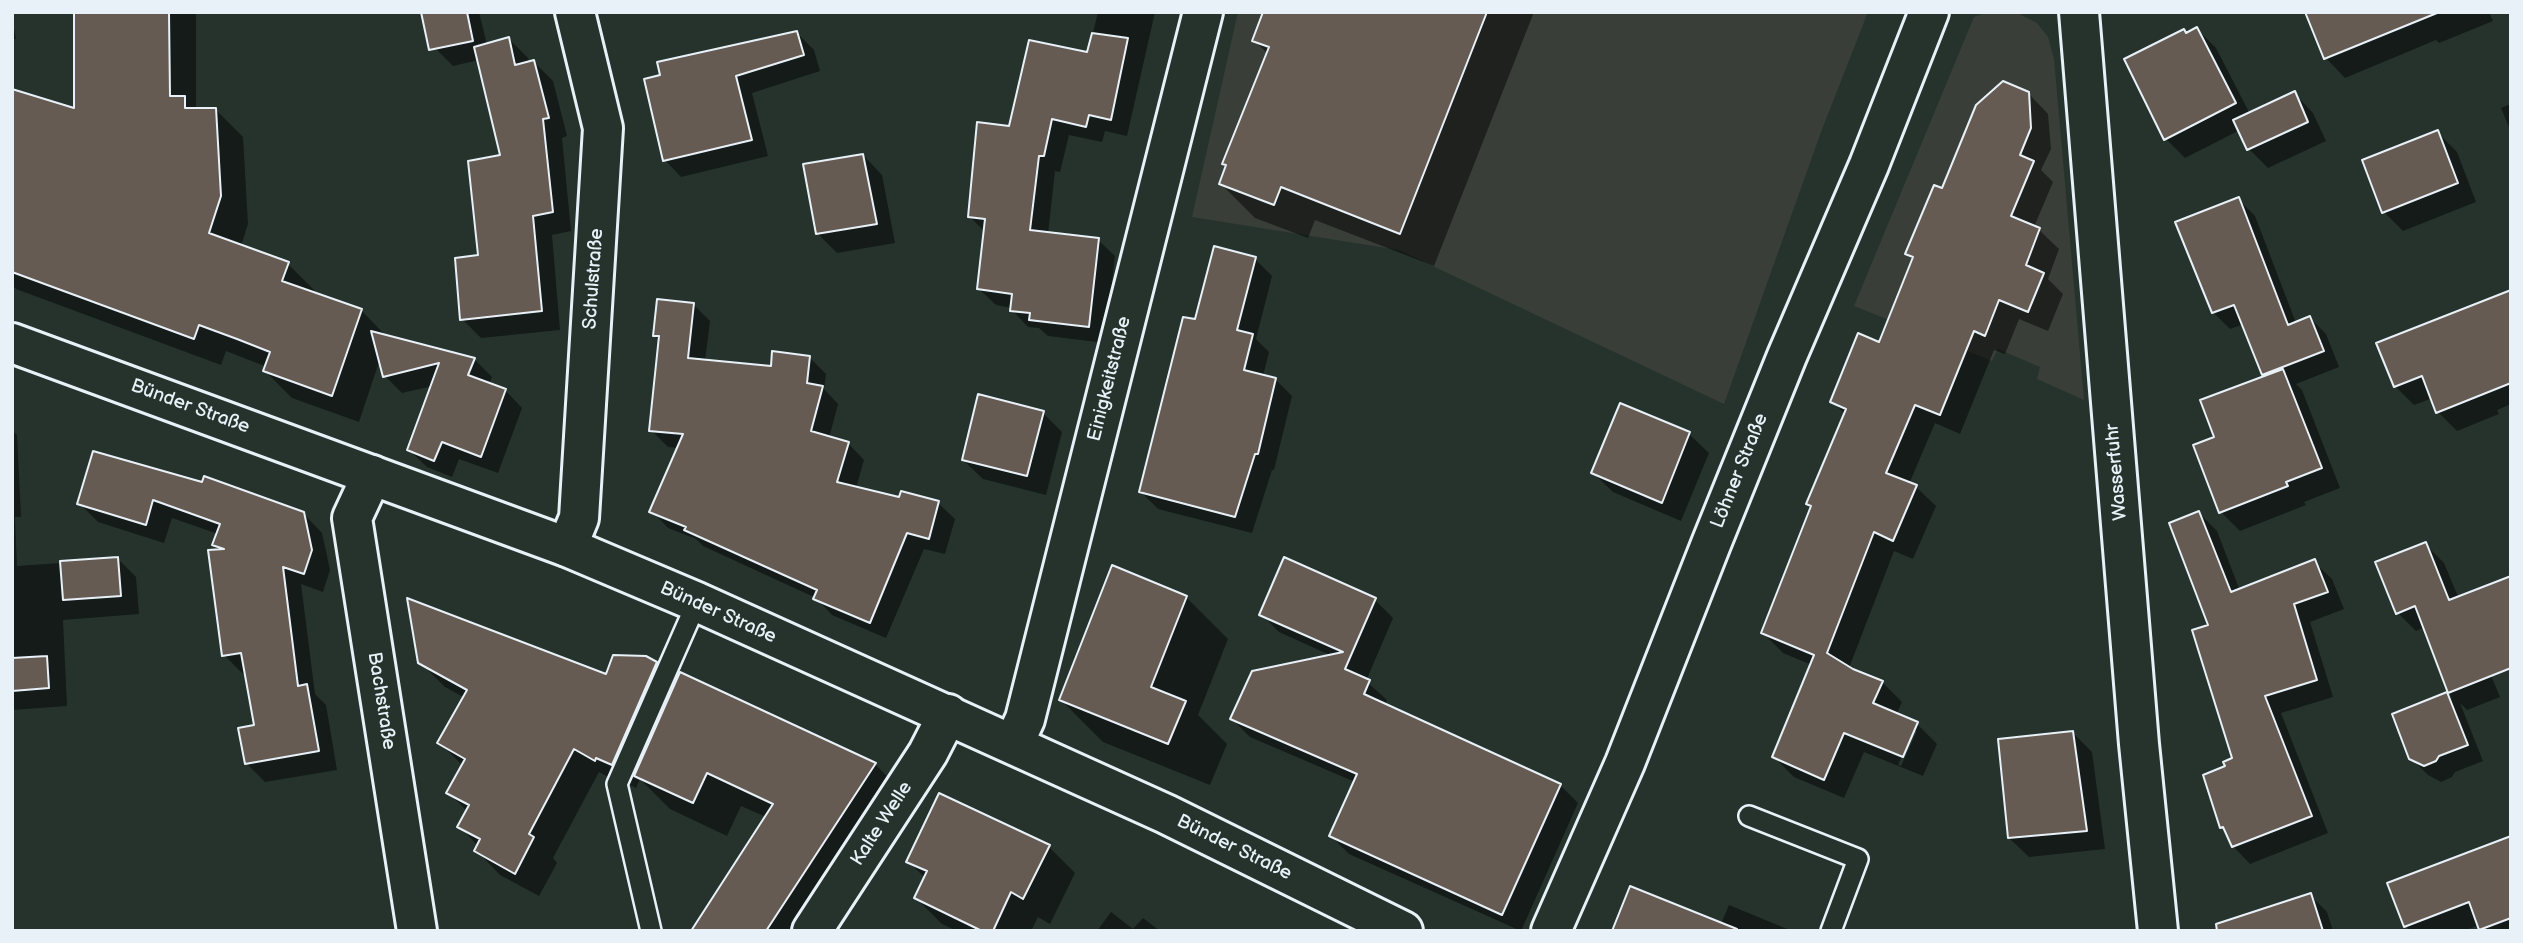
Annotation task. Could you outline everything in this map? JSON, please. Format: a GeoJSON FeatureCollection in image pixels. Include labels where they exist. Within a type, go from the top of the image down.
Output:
{"type":"FeatureCollection","features":[{"type":"Feature","properties":{"kind":"street","name":"Schulstraße"},"geometry":{"type":"LineString","coordinates":[[567,547],[579,518],[603,128],[575,12]]}},
{"type":"Feature","properties":{"kind":"street","name":"Einigkeitstraße"},"geometry":{"type":"LineString","coordinates":[[1014,743],[1028,706],[1203,12]]}},
{"type":"Feature","properties":{"kind":"street","name":"Löhner Straße"},"geometry":{"type":"LineString","coordinates":[[1551,931],[1625,763],[1776,381],[1869,165],[1929,12]]}},
{"type":"Feature","properties":{"kind":"street","name":"Wasserfuhr"},"geometry":{"type":"LineString","coordinates":[[2079,12],[2139,744],[2158,931]]}},
{"type":"Feature","properties":{"kind":"street","name":"Bünder Straße"},"geometry":{"type":"LineString","coordinates":[[12,343],[567,547],[1014,743],[1166,814],[1403,931]]}},
{"type":"Feature","properties":{"kind":"street","name":"Bachstraße"},"geometry":{"type":"LineString","coordinates":[[372,475],[352,518],[417,931]]}},
{"type":"Feature","properties":{"kind":"street","name":"Kalte Welle"},"geometry":{"type":"LineString","coordinates":[[811,931],[929,753],[948,714]]}},
{"type":"Feature","properties":{"kind":"lane"},"geometry":{"type":"LineString","coordinates":[[651,931],[617,784],[697,602]]}},
{"type":"Feature","properties":{"kind":"lane"},"geometry":{"type":"LineString","coordinates":[[1749,816],[1858,859],[1830,931]]}},
{"type":"Feature","properties":{"kind":"shaded area"},"geometry":{"type":"Polygon","coordinates":[[[1238,12],[1868,12],[1821,132],[1724,404],[1399,250],[1192,217],[1238,12]]]}},
{"type":"Feature","properties":{"kind":"shaded area"},"geometry":{"type":"Polygon","coordinates":[[[1989,12],[2017,13],[2037,23],[2048,37],[2054,59],[2084,400],[2037,379],[2040,367],[1998,349],[1992,361],[1854,306],[1974,17],[1989,12]]]}},
{"type":"Feature","properties":{"kind":"building"},"geometry":{"type":"Polygon","coordinates":[[[74,12],[169,12],[170,96],[185,96],[185,108],[216,108],[221,196],[209,233],[289,262],[282,281],[362,309],[332,396],[263,371],[270,352],[237,339],[199,325],[194,339],[12,272],[12,89],[74,108],[74,12]]]}},
{"type":"Feature","properties":{"kind":"building"},"geometry":{"type":"Polygon","coordinates":[[[421,12],[467,12],[473,41],[429,50],[421,12]]]}},
{"type":"Feature","properties":{"kind":"building"},"geometry":{"type":"Polygon","coordinates":[[[1263,12],[1487,12],[1400,234],[1281,187],[1274,205],[1219,184],[1226,165],[1222,164],[1269,47],[1252,41],[1263,12]]]}},
{"type":"Feature","properties":{"kind":"building"},"geometry":{"type":"Polygon","coordinates":[[[2305,12],[2437,12],[2437,13],[2324,59],[2305,12]]]}},
{"type":"Feature","properties":{"kind":"building"},"geometry":{"type":"Polygon","coordinates":[[[2197,27],[2236,103],[2164,140],[2124,59],[2184,29],[2186,33],[2197,27]]]}},
{"type":"Feature","properties":{"kind":"building"},"geometry":{"type":"Polygon","coordinates":[[[797,31],[804,55],[736,76],[752,140],[663,161],[644,79],[660,75],[657,62],[797,31]]]}},
{"type":"Feature","properties":{"kind":"building"},"geometry":{"type":"Polygon","coordinates":[[[1092,33],[1128,38],[1111,120],[1089,115],[1086,127],[1052,119],[1044,156],[1039,156],[1030,230],[1099,238],[1089,327],[1029,320],[1030,313],[1010,311],[1012,294],[977,289],[985,219],[968,217],[977,122],[1009,126],[1029,40],[1087,52],[1092,33]]]}},
{"type":"Feature","properties":{"kind":"building"},"geometry":{"type":"Polygon","coordinates":[[[509,37],[515,65],[534,60],[549,118],[543,119],[553,212],[533,216],[542,311],[460,320],[455,258],[478,255],[468,161],[500,155],[474,47],[509,37]]]}},
{"type":"Feature","properties":{"kind":"building"},"geometry":{"type":"Polygon","coordinates":[[[2003,81],[2029,92],[2031,128],[2020,155],[2034,161],[2011,216],[2040,228],[2026,265],[2044,273],[2028,312],[1999,300],[1985,336],[1974,331],[1940,415],[1915,405],[1886,473],[1917,485],[1893,541],[1874,532],[1827,653],[1853,669],[1883,681],[1873,703],[1918,722],[1903,757],[1844,733],[1824,780],[1772,757],[1814,655],[1761,633],[1811,506],[1806,504],[1846,409],[1830,402],[1858,333],[1879,342],[1913,257],[1905,254],[1934,185],[1942,188],[1976,105],[2003,81]]]}},
{"type":"Feature","properties":{"kind":"building"},"geometry":{"type":"Polygon","coordinates":[[[2295,91],[2308,122],[2247,150],[2233,120],[2295,91]]]}},
{"type":"Feature","properties":{"kind":"building"},"geometry":{"type":"Polygon","coordinates":[[[2438,130],[2458,183],[2382,213],[2362,160],[2438,130]]]}},
{"type":"Feature","properties":{"kind":"building"},"geometry":{"type":"Polygon","coordinates":[[[863,154],[877,224],[816,234],[803,164],[863,154]]]}},
{"type":"Feature","properties":{"kind":"building"},"geometry":{"type":"Polygon","coordinates":[[[2239,197],[2288,325],[2310,316],[2324,351],[2262,375],[2234,305],[2212,313],[2175,222],[2239,197]]]}},
{"type":"Feature","properties":{"kind":"building"},"geometry":{"type":"Polygon","coordinates":[[[1214,246],[1256,257],[1237,330],[1253,334],[1244,370],[1276,378],[1258,454],[1255,454],[1235,517],[1139,492],[1183,317],[1195,319],[1214,246]]]}},
{"type":"Feature","properties":{"kind":"building"},"geometry":{"type":"Polygon","coordinates":[[[2511,290],[2511,383],[2436,413],[2422,376],[2394,387],[2376,343],[2511,290]]]}},
{"type":"Feature","properties":{"kind":"building"},"geometry":{"type":"Polygon","coordinates":[[[657,299],[694,303],[688,358],[771,366],[772,351],[810,356],[807,383],[823,386],[811,431],[849,442],[837,482],[899,497],[901,491],[939,501],[929,539],[907,533],[870,623],[813,599],[817,590],[649,512],[683,434],[649,431],[659,336],[653,336],[657,299]]]}},
{"type":"Feature","properties":{"kind":"building"},"geometry":{"type":"Polygon","coordinates":[[[371,331],[475,358],[468,375],[506,389],[481,457],[442,442],[434,461],[407,450],[439,363],[383,377],[371,331]]]}},
{"type":"Feature","properties":{"kind":"building"},"geometry":{"type":"Polygon","coordinates":[[[2283,369],[2322,468],[2286,482],[2288,486],[2219,513],[2193,445],[2214,437],[2200,400],[2283,369]]]}},
{"type":"Feature","properties":{"kind":"building"},"geometry":{"type":"Polygon","coordinates":[[[978,394],[1044,411],[1027,476],[962,460],[978,394]]]}},
{"type":"Feature","properties":{"kind":"building"},"geometry":{"type":"Polygon","coordinates":[[[1620,403],[1690,432],[1662,503],[1591,473],[1620,403]]]}},
{"type":"Feature","properties":{"kind":"building"},"geometry":{"type":"Polygon","coordinates":[[[93,451],[202,482],[204,476],[304,512],[312,550],[304,574],[283,567],[298,686],[307,684],[319,751],[245,764],[238,728],[254,725],[241,653],[222,656],[208,550],[224,549],[212,545],[220,524],[153,500],[146,525],[77,504],[93,451]]]}},
{"type":"Feature","properties":{"kind":"building"},"geometry":{"type":"Polygon","coordinates":[[[2199,511],[2231,592],[2315,559],[2328,592],[2294,604],[2317,680],[2265,696],[2312,816],[2232,847],[2223,827],[2220,828],[2203,775],[2225,766],[2223,762],[2232,758],[2192,630],[2208,625],[2169,523],[2199,511]]]}},
{"type":"Feature","properties":{"kind":"building"},"geometry":{"type":"Polygon","coordinates":[[[2426,542],[2449,600],[2511,576],[2511,668],[2448,693],[2415,606],[2396,614],[2375,562],[2426,542]]]}},
{"type":"Feature","properties":{"kind":"building"},"geometry":{"type":"Polygon","coordinates":[[[118,557],[121,596],[63,600],[60,561],[118,557]]]}},
{"type":"Feature","properties":{"kind":"building"},"geometry":{"type":"Polygon","coordinates":[[[1284,557],[1376,598],[1345,669],[1370,680],[1364,694],[1561,784],[1502,915],[1329,836],[1357,774],[1230,719],[1252,671],[1343,652],[1259,615],[1284,557]]]}},
{"type":"Feature","properties":{"kind":"building"},"geometry":{"type":"Polygon","coordinates":[[[1112,565],[1187,596],[1151,687],[1186,701],[1168,744],[1059,700],[1112,565]]]}},
{"type":"Feature","properties":{"kind":"building"},"geometry":{"type":"Polygon","coordinates":[[[407,598],[606,674],[613,655],[646,656],[657,662],[612,765],[596,758],[595,761],[574,749],[529,834],[534,837],[515,874],[474,851],[480,839],[457,827],[469,805],[446,793],[465,759],[437,743],[467,690],[418,663],[407,598]]]}},
{"type":"Feature","properties":{"kind":"building"},"geometry":{"type":"Polygon","coordinates":[[[47,656],[49,688],[12,691],[12,658],[47,656]]]}},
{"type":"Feature","properties":{"kind":"building"},"geometry":{"type":"Polygon","coordinates":[[[680,672],[876,763],[766,931],[691,931],[773,804],[707,773],[693,803],[634,776],[680,672]]]}},
{"type":"Feature","properties":{"kind":"building"},"geometry":{"type":"Polygon","coordinates":[[[2447,692],[2468,745],[2439,756],[2436,761],[2424,766],[2409,759],[2392,714],[2447,692]]]}},
{"type":"Feature","properties":{"kind":"building"},"geometry":{"type":"Polygon","coordinates":[[[2073,731],[2087,831],[2008,838],[1998,739],[2073,731]]]}},
{"type":"Feature","properties":{"kind":"building"},"geometry":{"type":"Polygon","coordinates":[[[939,793],[1050,845],[1023,899],[1011,892],[993,931],[982,931],[914,898],[927,871],[906,862],[939,793]]]}},
{"type":"Feature","properties":{"kind":"building"},"geometry":{"type":"Polygon","coordinates":[[[2511,836],[2511,918],[2479,930],[2469,902],[2404,927],[2387,883],[2511,836]]]}},
{"type":"Feature","properties":{"kind":"building"},"geometry":{"type":"Polygon","coordinates":[[[1630,886],[1737,929],[1737,931],[1612,931],[1630,886]]]}},
{"type":"Feature","properties":{"kind":"building"},"geometry":{"type":"Polygon","coordinates":[[[2311,893],[2323,931],[2217,931],[2216,924],[2311,893]]]}}]}
